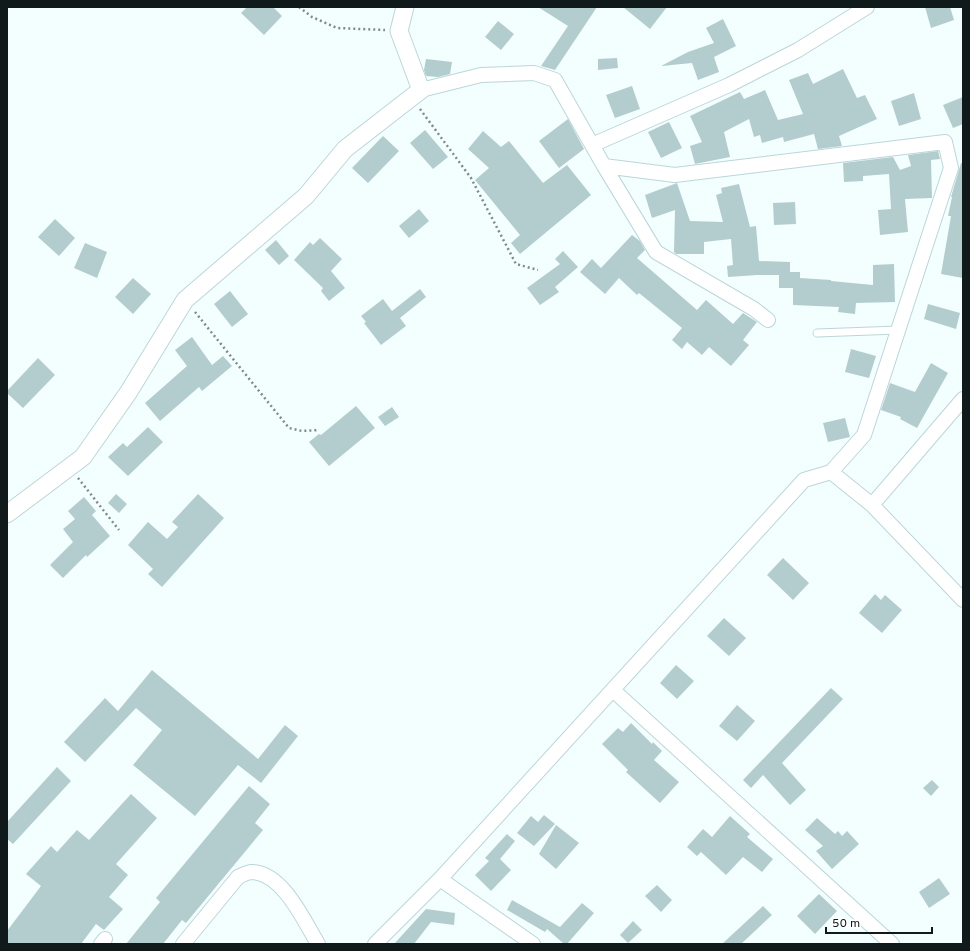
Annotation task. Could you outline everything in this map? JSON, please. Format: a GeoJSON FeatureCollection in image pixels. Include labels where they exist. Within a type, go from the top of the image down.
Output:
{"type":"FeatureCollection","features":[{"type":"Feature","properties":{"kind":"street"},"geometry":{"type":"LineString","coordinates":[[405,7],[399,31],[416,94]]}},
{"type":"Feature","properties":{"kind":"street"},"geometry":{"type":"LineString","coordinates":[[592,145],[729,85],[798,50],[867,7]]}},
{"type":"Feature","properties":{"kind":"street"},"geometry":{"type":"LineString","coordinates":[[7,514],[70,469],[83,457],[128,393],[186,300],[306,196],[345,149],[416,94],[481,75],[534,73],[555,80],[604,166],[656,252],[754,309],[768,320]]}},
{"type":"Feature","properties":{"kind":"street"},"geometry":{"type":"LineString","coordinates":[[376,944],[440,878],[614,691],[804,480],[831,472],[864,435],[898,330],[957,165],[945,142],[675,175],[604,166]]}},
{"type":"Feature","properties":{"kind":"street"},"geometry":{"type":"LineString","coordinates":[[872,505],[963,399]]}},
{"type":"Feature","properties":{"kind":"street"},"geometry":{"type":"LineString","coordinates":[[831,472],[872,505],[963,600]]}},
{"type":"Feature","properties":{"kind":"street"},"geometry":{"type":"LineString","coordinates":[[614,691],[892,944]]}},
{"type":"Feature","properties":{"kind":"street"},"geometry":{"type":"LineString","coordinates":[[183,944],[238,877],[251,872],[268,876],[288,894],[318,944]]}},
{"type":"Feature","properties":{"kind":"street"},"geometry":{"type":"LineString","coordinates":[[440,878],[533,944]]}},
{"type":"Feature","properties":{"kind":"lane"},"geometry":{"type":"LineString","coordinates":[[817,333],[898,330]]}},
{"type":"Feature","properties":{"kind":"path"},"geometry":{"type":"LineString","coordinates":[[299,7],[312,16],[337,28],[399,31]]}},
{"type":"Feature","properties":{"kind":"path"},"geometry":{"type":"LineString","coordinates":[[416,94],[471,178],[516,264],[538,270]]}},
{"type":"Feature","properties":{"kind":"path"},"geometry":{"type":"LineString","coordinates":[[186,300],[289,428],[302,431],[319,430]]}},
{"type":"Feature","properties":{"kind":"path"},"geometry":{"type":"LineString","coordinates":[[70,469],[119,530]]}},
{"type":"Feature","properties":{"kind":"building"},"geometry":{"type":"Polygon","coordinates":[[[247,7],[273,7],[282,16],[264,35],[241,13],[247,7]]]}},
{"type":"Feature","properties":{"kind":"building"},"geometry":{"type":"Polygon","coordinates":[[[538,7],[597,7],[555,70],[541,66],[568,26],[538,7]]]}},
{"type":"Feature","properties":{"kind":"building"},"geometry":{"type":"Polygon","coordinates":[[[623,7],[667,7],[650,29],[623,7]]]}},
{"type":"Feature","properties":{"kind":"building"},"geometry":{"type":"Polygon","coordinates":[[[925,7],[950,7],[954,20],[931,28],[925,7]]]}},
{"type":"Feature","properties":{"kind":"building"},"geometry":{"type":"Polygon","coordinates":[[[723,19],[736,46],[714,57],[719,72],[698,80],[692,63],[661,66],[688,52],[714,43],[706,28],[723,19]]]}},
{"type":"Feature","properties":{"kind":"building"},"geometry":{"type":"Polygon","coordinates":[[[498,21],[514,34],[501,50],[485,37],[498,21]]]}},
{"type":"Feature","properties":{"kind":"building"},"geometry":{"type":"Polygon","coordinates":[[[617,58],[618,68],[598,70],[598,59],[617,58]]]}},
{"type":"Feature","properties":{"kind":"building"},"geometry":{"type":"Polygon","coordinates":[[[426,59],[452,62],[450,74],[438,77],[426,76],[424,70],[426,59]]]}},
{"type":"Feature","properties":{"kind":"building"},"geometry":{"type":"Polygon","coordinates":[[[843,69],[857,98],[865,95],[877,119],[839,136],[842,146],[818,149],[814,134],[784,142],[783,137],[762,143],[760,135],[754,137],[749,119],[724,132],[730,157],[695,164],[690,146],[702,142],[690,116],[740,92],[744,99],[765,90],[778,120],[803,114],[789,80],[808,73],[813,84],[843,69]]]}},
{"type":"Feature","properties":{"kind":"building"},"geometry":{"type":"Polygon","coordinates":[[[632,86],[640,109],[615,118],[606,95],[632,86]]]}},
{"type":"Feature","properties":{"kind":"building"},"geometry":{"type":"Polygon","coordinates":[[[914,93],[921,119],[899,126],[891,101],[914,93]]]}},
{"type":"Feature","properties":{"kind":"building"},"geometry":{"type":"Polygon","coordinates":[[[963,97],[963,124],[953,128],[943,105],[963,97]]]}},
{"type":"Feature","properties":{"kind":"building"},"geometry":{"type":"Polygon","coordinates":[[[568,119],[584,149],[559,168],[539,141],[568,119]]]}},
{"type":"Feature","properties":{"kind":"building"},"geometry":{"type":"Polygon","coordinates":[[[669,122],[682,148],[661,158],[648,132],[669,122]]]}},
{"type":"Feature","properties":{"kind":"building"},"geometry":{"type":"Polygon","coordinates":[[[425,130],[448,157],[433,169],[410,143],[425,130]]]}},
{"type":"Feature","properties":{"kind":"building"},"geometry":{"type":"Polygon","coordinates":[[[483,131],[501,147],[509,141],[543,183],[567,165],[591,195],[520,254],[511,243],[520,235],[475,180],[489,168],[468,149],[483,131]]]}},
{"type":"Feature","properties":{"kind":"building"},"geometry":{"type":"Polygon","coordinates":[[[383,136],[399,151],[368,183],[352,168],[383,136]]]}},
{"type":"Feature","properties":{"kind":"building"},"geometry":{"type":"Polygon","coordinates":[[[938,151],[940,159],[931,160],[932,198],[905,199],[908,232],[880,235],[878,210],[891,209],[889,174],[863,176],[863,181],[844,182],[843,163],[893,157],[900,170],[911,166],[908,155],[938,151]]]}},
{"type":"Feature","properties":{"kind":"building"},"geometry":{"type":"Polygon","coordinates":[[[961,163],[963,163],[963,278],[941,274],[951,216],[948,216],[951,197],[961,163]]]}},
{"type":"Feature","properties":{"kind":"building"},"geometry":{"type":"Polygon","coordinates":[[[677,183],[690,221],[723,222],[716,195],[722,193],[721,188],[739,184],[750,227],[756,226],[759,261],[790,262],[790,272],[800,272],[800,278],[873,285],[873,265],[894,264],[895,302],[856,303],[855,314],[838,312],[839,307],[793,305],[793,288],[779,288],[779,275],[728,277],[727,266],[733,265],[731,239],[704,242],[704,254],[676,254],[674,252],[675,210],[652,218],[645,195],[677,183]]]}},
{"type":"Feature","properties":{"kind":"building"},"geometry":{"type":"Polygon","coordinates":[[[795,202],[796,224],[774,225],[773,203],[795,202]]]}},
{"type":"Feature","properties":{"kind":"building"},"geometry":{"type":"Polygon","coordinates":[[[419,209],[429,221],[409,238],[399,226],[419,209]]]}},
{"type":"Feature","properties":{"kind":"building"},"geometry":{"type":"Polygon","coordinates":[[[55,219],[75,238],[59,256],[38,237],[55,219]]]}},
{"type":"Feature","properties":{"kind":"building"},"geometry":{"type":"Polygon","coordinates":[[[632,235],[640,241],[645,250],[637,258],[697,310],[706,300],[733,324],[743,313],[757,322],[743,340],[749,345],[731,366],[709,347],[702,355],[687,342],[682,349],[672,340],[682,328],[639,293],[637,295],[619,278],[605,294],[580,272],[592,259],[601,268],[632,235]]]}},
{"type":"Feature","properties":{"kind":"building"},"geometry":{"type":"Polygon","coordinates":[[[320,238],[342,259],[331,271],[345,288],[329,301],[321,291],[323,288],[294,260],[310,242],[313,245],[320,238]]]}},
{"type":"Feature","properties":{"kind":"building"},"geometry":{"type":"Polygon","coordinates":[[[276,240],[289,256],[279,265],[265,250],[276,240]]]}},
{"type":"Feature","properties":{"kind":"building"},"geometry":{"type":"Polygon","coordinates":[[[85,243],[107,252],[97,278],[74,268],[85,243]]]}},
{"type":"Feature","properties":{"kind":"building"},"geometry":{"type":"Polygon","coordinates":[[[563,251],[578,267],[555,287],[559,292],[540,305],[527,288],[560,264],[555,259],[563,251]]]}},
{"type":"Feature","properties":{"kind":"building"},"geometry":{"type":"Polygon","coordinates":[[[133,278],[151,294],[133,314],[115,297],[133,278]]]}},
{"type":"Feature","properties":{"kind":"building"},"geometry":{"type":"Polygon","coordinates":[[[420,289],[426,297],[400,318],[406,326],[381,345],[364,323],[366,322],[361,316],[383,299],[392,311],[420,289]]]}},
{"type":"Feature","properties":{"kind":"building"},"geometry":{"type":"Polygon","coordinates":[[[230,291],[248,314],[232,327],[214,304],[230,291]]]}},
{"type":"Feature","properties":{"kind":"building"},"geometry":{"type":"Polygon","coordinates":[[[928,304],[960,313],[956,329],[924,319],[928,304]]]}},
{"type":"Feature","properties":{"kind":"building"},"geometry":{"type":"Polygon","coordinates":[[[192,337],[212,365],[223,356],[232,366],[202,391],[199,387],[160,421],[145,403],[187,366],[175,350],[192,337]]]}},
{"type":"Feature","properties":{"kind":"building"},"geometry":{"type":"Polygon","coordinates":[[[851,349],[876,356],[869,378],[845,372],[851,349]]]}},
{"type":"Feature","properties":{"kind":"building"},"geometry":{"type":"Polygon","coordinates":[[[38,358],[55,375],[23,408],[7,393],[7,391],[38,358]]]}},
{"type":"Feature","properties":{"kind":"building"},"geometry":{"type":"Polygon","coordinates":[[[931,363],[948,373],[917,428],[900,419],[901,417],[881,410],[890,383],[915,392],[931,363]]]}},
{"type":"Feature","properties":{"kind":"building"},"geometry":{"type":"Polygon","coordinates":[[[356,406],[375,428],[329,466],[309,442],[319,434],[321,435],[356,406]]]}},
{"type":"Feature","properties":{"kind":"building"},"geometry":{"type":"Polygon","coordinates":[[[392,407],[399,417],[385,426],[378,417],[392,407]]]}},
{"type":"Feature","properties":{"kind":"building"},"geometry":{"type":"Polygon","coordinates":[[[845,418],[850,437],[828,442],[823,423],[845,418]]]}},
{"type":"Feature","properties":{"kind":"building"},"geometry":{"type":"Polygon","coordinates":[[[148,427],[163,442],[128,476],[108,457],[123,443],[127,447],[148,427]]]}},
{"type":"Feature","properties":{"kind":"building"},"geometry":{"type":"Polygon","coordinates":[[[116,494],[127,504],[119,513],[108,503],[116,494]]]}},
{"type":"Feature","properties":{"kind":"building"},"geometry":{"type":"Polygon","coordinates":[[[198,494],[224,518],[162,587],[148,574],[153,569],[128,545],[148,522],[167,539],[178,527],[172,522],[198,494]]]}},
{"type":"Feature","properties":{"kind":"building"},"geometry":{"type":"Polygon","coordinates":[[[84,497],[96,511],[92,515],[110,536],[87,557],[86,555],[63,578],[50,565],[73,542],[63,529],[75,519],[68,511],[84,497]]]}},
{"type":"Feature","properties":{"kind":"building"},"geometry":{"type":"Polygon","coordinates":[[[783,558],[809,583],[793,600],[767,575],[783,558]]]}},
{"type":"Feature","properties":{"kind":"building"},"geometry":{"type":"Polygon","coordinates":[[[875,594],[881,600],[885,595],[902,610],[882,633],[859,613],[875,594]]]}},
{"type":"Feature","properties":{"kind":"building"},"geometry":{"type":"Polygon","coordinates":[[[724,618],[746,638],[729,656],[707,636],[724,618]]]}},
{"type":"Feature","properties":{"kind":"building"},"geometry":{"type":"Polygon","coordinates":[[[676,665],[694,681],[677,699],[660,683],[676,665]]]}},
{"type":"Feature","properties":{"kind":"building"},"geometry":{"type":"Polygon","coordinates":[[[152,670],[258,759],[285,725],[298,736],[261,783],[238,765],[195,816],[133,765],[162,730],[136,708],[85,762],[64,742],[105,698],[118,711],[152,670]]]}},
{"type":"Feature","properties":{"kind":"building"},"geometry":{"type":"Polygon","coordinates":[[[831,688],[843,699],[782,763],[806,790],[790,805],[763,775],[751,788],[743,780],[831,688]]]}},
{"type":"Feature","properties":{"kind":"building"},"geometry":{"type":"Polygon","coordinates":[[[737,705],[755,721],[737,741],[719,726],[737,705]]]}},
{"type":"Feature","properties":{"kind":"building"},"geometry":{"type":"Polygon","coordinates":[[[631,723],[652,744],[653,742],[662,751],[654,760],[679,782],[660,803],[626,772],[628,770],[602,744],[618,728],[623,732],[631,723]]]}},
{"type":"Feature","properties":{"kind":"building"},"geometry":{"type":"Polygon","coordinates":[[[57,767],[71,781],[13,844],[7,839],[7,822],[57,767]]]}},
{"type":"Feature","properties":{"kind":"building"},"geometry":{"type":"Polygon","coordinates":[[[932,780],[939,787],[931,796],[923,788],[932,780]]]}},
{"type":"Feature","properties":{"kind":"building"},"geometry":{"type":"Polygon","coordinates":[[[249,786],[270,804],[255,823],[263,830],[186,923],[182,920],[163,944],[126,944],[160,902],[156,898],[249,786]]]}},
{"type":"Feature","properties":{"kind":"building"},"geometry":{"type":"Polygon","coordinates":[[[131,794],[157,818],[116,864],[128,875],[109,897],[123,909],[104,930],[96,924],[81,944],[7,944],[7,931],[41,886],[26,874],[51,846],[57,852],[77,830],[89,840],[131,794]]]}},
{"type":"Feature","properties":{"kind":"building"},"geometry":{"type":"Polygon","coordinates":[[[544,815],[555,824],[534,846],[517,833],[531,816],[538,822],[544,815]]]}},
{"type":"Feature","properties":{"kind":"building"},"geometry":{"type":"Polygon","coordinates":[[[730,816],[750,834],[747,837],[773,859],[762,872],[743,857],[726,875],[701,852],[697,856],[687,847],[703,829],[712,837],[730,816]]]}},
{"type":"Feature","properties":{"kind":"building"},"geometry":{"type":"Polygon","coordinates":[[[817,818],[835,834],[838,831],[842,836],[847,831],[859,844],[832,869],[816,851],[823,846],[805,830],[817,818]]]}},
{"type":"Feature","properties":{"kind":"building"},"geometry":{"type":"Polygon","coordinates":[[[556,825],[579,843],[556,869],[539,854],[556,825]]]}},
{"type":"Feature","properties":{"kind":"building"},"geometry":{"type":"Polygon","coordinates":[[[507,834],[515,841],[500,859],[511,870],[491,891],[475,875],[489,861],[485,858],[507,834]]]}},
{"type":"Feature","properties":{"kind":"building"},"geometry":{"type":"Polygon","coordinates":[[[939,878],[950,894],[929,908],[919,892],[939,878]]]}},
{"type":"Feature","properties":{"kind":"building"},"geometry":{"type":"Polygon","coordinates":[[[657,885],[672,900],[661,912],[645,896],[657,885]]]}},
{"type":"Feature","properties":{"kind":"building"},"geometry":{"type":"Polygon","coordinates":[[[819,894],[837,911],[815,934],[797,916],[819,894]]]}},
{"type":"Feature","properties":{"kind":"building"},"geometry":{"type":"Polygon","coordinates":[[[512,900],[560,927],[582,903],[594,913],[567,944],[564,944],[547,929],[545,932],[507,910],[512,900]]]}},
{"type":"Feature","properties":{"kind":"building"},"geometry":{"type":"Polygon","coordinates":[[[763,906],[772,915],[741,944],[722,944],[763,906]]]}},
{"type":"Feature","properties":{"kind":"building"},"geometry":{"type":"Polygon","coordinates":[[[426,909],[455,913],[454,925],[431,922],[414,944],[394,944],[426,909]]]}},
{"type":"Feature","properties":{"kind":"building"},"geometry":{"type":"Polygon","coordinates":[[[633,921],[642,930],[628,943],[620,935],[633,921]]]}}]}
